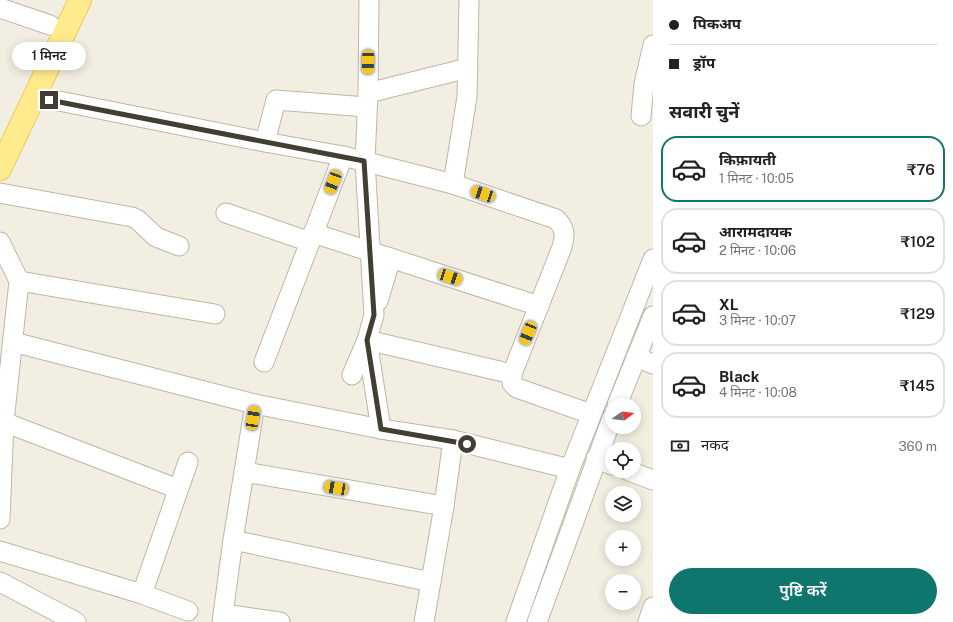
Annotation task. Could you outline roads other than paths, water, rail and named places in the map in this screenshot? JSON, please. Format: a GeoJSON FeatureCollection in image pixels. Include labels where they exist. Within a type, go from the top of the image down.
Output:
{"type":"FeatureCollection","features":[{"type":"Feature","properties":{"kind":"main road"},"geometry":{"type":"LineString","coordinates":[[0,135],[35,20],[63,0]]}},
{"type":"Feature","properties":{"kind":"main road"},"geometry":{"type":"LineString","coordinates":[[0,169],[80,0]]}},
{"type":"Feature","properties":{"kind":"street"},"geometry":{"type":"LineString","coordinates":[[369,0],[368,100],[364,161],[374,315]]}},
{"type":"Feature","properties":{"kind":"street"},"geometry":{"type":"LineString","coordinates":[[453,184],[467,97],[469,0]]}},
{"type":"Feature","properties":{"kind":"street"},"geometry":{"type":"LineString","coordinates":[[0,8],[35,20]]}},
{"type":"Feature","properties":{"kind":"street"},"geometry":{"type":"LineString","coordinates":[[640,116],[644,84],[653,45]]}},
{"type":"Feature","properties":{"kind":"street"},"geometry":{"type":"LineString","coordinates":[[265,142],[276,100],[368,100],[468,68]]}},
{"type":"Feature","properties":{"kind":"street"},"geometry":{"type":"LineString","coordinates":[[34,96],[343,156],[453,184],[556,219],[563,226],[565,235],[562,247],[512,374],[512,383],[517,388],[591,414]]}},
{"type":"Feature","properties":{"kind":"street"},"geometry":{"type":"LineString","coordinates":[[264,362],[343,156]]}},
{"type":"Feature","properties":{"kind":"street"},"geometry":{"type":"LineString","coordinates":[[0,193],[132,217],[138,220],[156,237],[179,246]]}},
{"type":"Feature","properties":{"kind":"street"},"geometry":{"type":"LineString","coordinates":[[226,213],[391,258],[539,306]]}},
{"type":"Feature","properties":{"kind":"street"},"geometry":{"type":"LineString","coordinates":[[0,242],[19,281],[4,422],[0,519]]}},
{"type":"Feature","properties":{"kind":"street"},"geometry":{"type":"LineString","coordinates":[[352,375],[367,340],[391,258]]}},
{"type":"Feature","properties":{"kind":"street"},"geometry":{"type":"LineString","coordinates":[[516,622],[570,469],[653,259]]}},
{"type":"Feature","properties":{"kind":"street"},"geometry":{"type":"LineString","coordinates":[[19,281],[215,314]]}},
{"type":"Feature","properties":{"kind":"street"},"geometry":{"type":"LineString","coordinates":[[621,398],[645,361],[653,316]]}},
{"type":"Feature","properties":{"kind":"street"},"geometry":{"type":"LineString","coordinates":[[367,340],[512,374]]}},
{"type":"Feature","properties":{"kind":"street"},"geometry":{"type":"LineString","coordinates":[[367,340],[381,429]]}},
{"type":"Feature","properties":{"kind":"street"},"geometry":{"type":"LineString","coordinates":[[13,342],[255,404],[381,429],[453,440],[570,469]]}},
{"type":"Feature","properties":{"kind":"street"},"geometry":{"type":"LineString","coordinates":[[255,404],[233,540],[223,618],[280,622]]}},
{"type":"Feature","properties":{"kind":"street"},"geometry":{"type":"LineString","coordinates":[[4,422],[178,488]]}},
{"type":"Feature","properties":{"kind":"street"},"geometry":{"type":"LineString","coordinates":[[537,622],[604,462],[609,434]]}},
{"type":"Feature","properties":{"kind":"street"},"geometry":{"type":"LineString","coordinates":[[424,622],[444,506],[453,440]]}},
{"type":"Feature","properties":{"kind":"street"},"geometry":{"type":"LineString","coordinates":[[142,594],[188,462]]}},
{"type":"Feature","properties":{"kind":"street"},"geometry":{"type":"LineString","coordinates":[[244,472],[444,506]]}},
{"type":"Feature","properties":{"kind":"street"},"geometry":{"type":"LineString","coordinates":[[641,476],[653,480]]}},
{"type":"Feature","properties":{"kind":"street"},"geometry":{"type":"LineString","coordinates":[[233,540],[431,582]]}},
{"type":"Feature","properties":{"kind":"street"},"geometry":{"type":"LineString","coordinates":[[0,551],[142,594],[188,611]]}},
{"type":"Feature","properties":{"kind":"street"},"geometry":{"type":"LineString","coordinates":[[0,582],[76,622]]}},
{"type":"Feature","properties":{"kind":"street"},"geometry":{"type":"LineString","coordinates":[[648,622],[653,607]]}}]}
